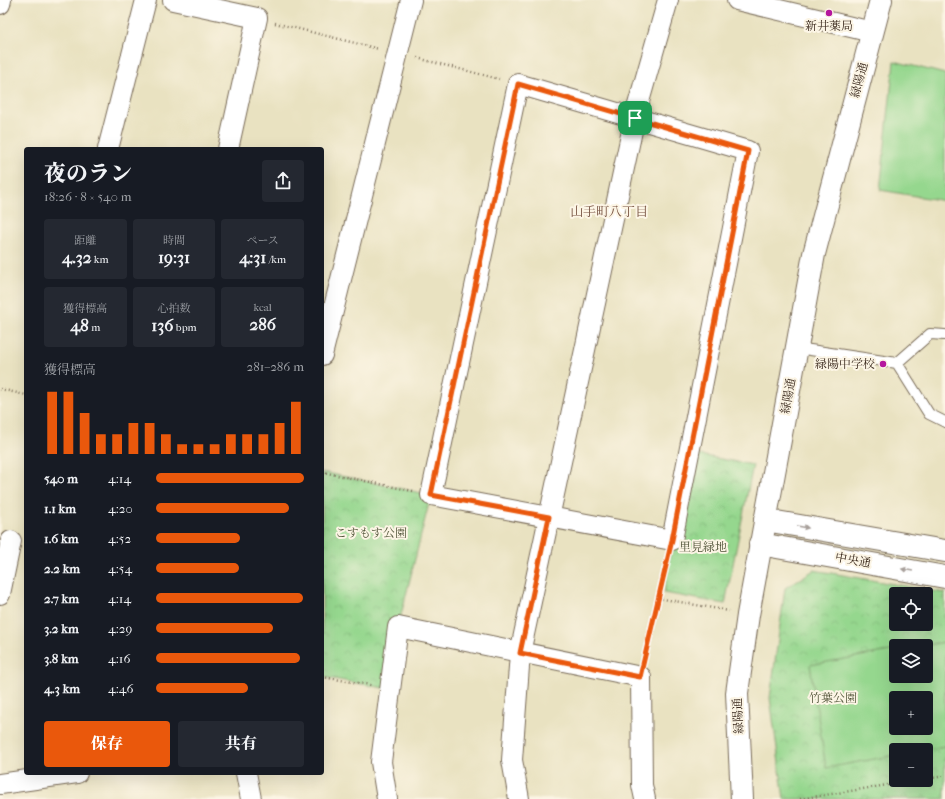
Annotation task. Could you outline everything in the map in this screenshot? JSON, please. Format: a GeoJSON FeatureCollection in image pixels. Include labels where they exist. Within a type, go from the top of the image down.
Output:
{"type":"FeatureCollection","features":[{"type":"Feature","properties":{"kind":"street"},"geometry":{"type":"LineString","coordinates":[[0,4],[1,0]]}},
{"type":"Feature","properties":{"kind":"street"},"geometry":{"type":"LineString","coordinates":[[109,147],[146,0]]}},
{"type":"Feature","properties":{"kind":"street"},"geometry":{"type":"LineString","coordinates":[[173,0],[257,18],[228,147]]}},
{"type":"Feature","properties":{"kind":"street"},"geometry":{"type":"LineString","coordinates":[[324,347],[411,0]]}},
{"type":"Feature","properties":{"kind":"street"},"geometry":{"type":"LineString","coordinates":[[519,799],[512,760],[520,653],[635,118],[668,0]]}},
{"type":"Feature","properties":{"kind":"street"},"geometry":{"type":"LineString","coordinates":[[737,0],[777,5],[872,32]]}},
{"type":"Feature","properties":{"kind":"street","name":"緑陽通"},"geometry":{"type":"LineString","coordinates":[[742,799],[737,693],[760,544],[814,254],[881,0]]}},
{"type":"Feature","properties":{"kind":"street"},"geometry":{"type":"LineString","coordinates":[[518,84],[748,151],[672,540],[431,495],[518,84]]}},
{"type":"Feature","properties":{"kind":"street","name":"中央通"},"geometry":{"type":"LineString","coordinates":[[765,520],[945,551]]}},
{"type":"Feature","properties":{"kind":"street"},"geometry":{"type":"LineString","coordinates":[[0,594],[12,541]]}},
{"type":"Feature","properties":{"kind":"street","name":"中央通"},"geometry":{"type":"LineString","coordinates":[[760,544],[945,577]]}},
{"type":"Feature","properties":{"kind":"street"},"geometry":{"type":"LineString","coordinates":[[387,799],[381,762],[398,627],[640,677],[642,785],[645,799]]}},
{"type":"Feature","properties":{"kind":"street"},"geometry":{"type":"LineString","coordinates":[[0,784],[64,775]]}},
{"type":"Feature","properties":{"kind":"street"},"geometry":{"type":"LineString","coordinates":[[246,775],[251,799]]}},
{"type":"Feature","properties":{"kind":"lane"},"geometry":{"type":"LineString","coordinates":[[897,363],[930,334],[945,336]]}},
{"type":"Feature","properties":{"kind":"lane"},"geometry":{"type":"LineString","coordinates":[[796,348],[897,363],[929,414],[945,422]]}},
{"type":"Feature","properties":{"kind":"path"},"geometry":{"type":"LineString","coordinates":[[0,389],[24,395]]}},
{"type":"Feature","properties":{"kind":"path"},"geometry":{"type":"LineString","coordinates":[[324,472],[431,495]]}},
{"type":"Feature","properties":{"kind":"path"},"geometry":{"type":"LineString","coordinates":[[640,677],[672,540]]}},
{"type":"Feature","properties":{"kind":"path"},"geometry":{"type":"LineString","coordinates":[[658,598],[748,614]]}},
{"type":"Feature","properties":{"kind":"path"},"geometry":{"type":"LineString","coordinates":[[324,677],[390,688]]}},
{"type":"Feature","properties":{"kind":"path"},"geometry":{"type":"LineString","coordinates":[[933,778],[945,776]]}},
{"type":"Feature","properties":{"kind":"path"},"geometry":{"type":"LineString","coordinates":[[800,799],[819,798],[889,784]]}},
{"type":"Feature","properties":{"kind":"green space"},"geometry":{"type":"Polygon","coordinates":[[[894,61],[945,74],[945,201],[880,190],[894,61]]]}},
{"type":"Feature","properties":{"kind":"green space","name":"里見緑地"},"geometry":{"type":"Polygon","coordinates":[[[694,454],[753,465],[725,604],[664,593],[672,540],[694,454]]]}},
{"type":"Feature","properties":{"kind":"green space","name":"こすもす公園"},"geometry":{"type":"Polygon","coordinates":[[[324,472],[431,495],[398,627],[390,689],[324,677],[324,472]]]}},
{"type":"Feature","properties":{"kind":"green space","name":"竹葉公園"},"geometry":{"type":"Polygon","coordinates":[[[814,570],[911,587],[889,587],[889,631],[933,631],[933,591],[945,593],[945,799],[784,799],[770,698],[785,588],[814,570]]]}},
{"type":"Feature","properties":{"kind":"green space"},"geometry":{"type":"Polygon","coordinates":[[[945,642],[945,746],[933,748],[933,743],[889,743],[889,756],[826,768],[810,665],[889,651],[889,683],[933,683],[933,644],[945,642]]]}},
{"type":"Feature","properties":{"kind":"place","name":"新井薬局"},"geometry":{"type":"Point","coordinates":[829,13]}},
{"type":"Feature","properties":{"kind":"place","name":"緑陽中学校"},"geometry":{"type":"Point","coordinates":[883,364]}},
{"type":"Feature","properties":{"kind":"district","name":"山手町八丁目"},"geometry":{"type":"Point","coordinates":[609,211]}},
{"type":"Feature","properties":{"kind":"route"},"geometry":{"type":"LineString","coordinates":[[518,84],[635,118],[748,151],[672,540],[640,677],[520,653],[549,517],[431,495],[518,84]]}}]}
